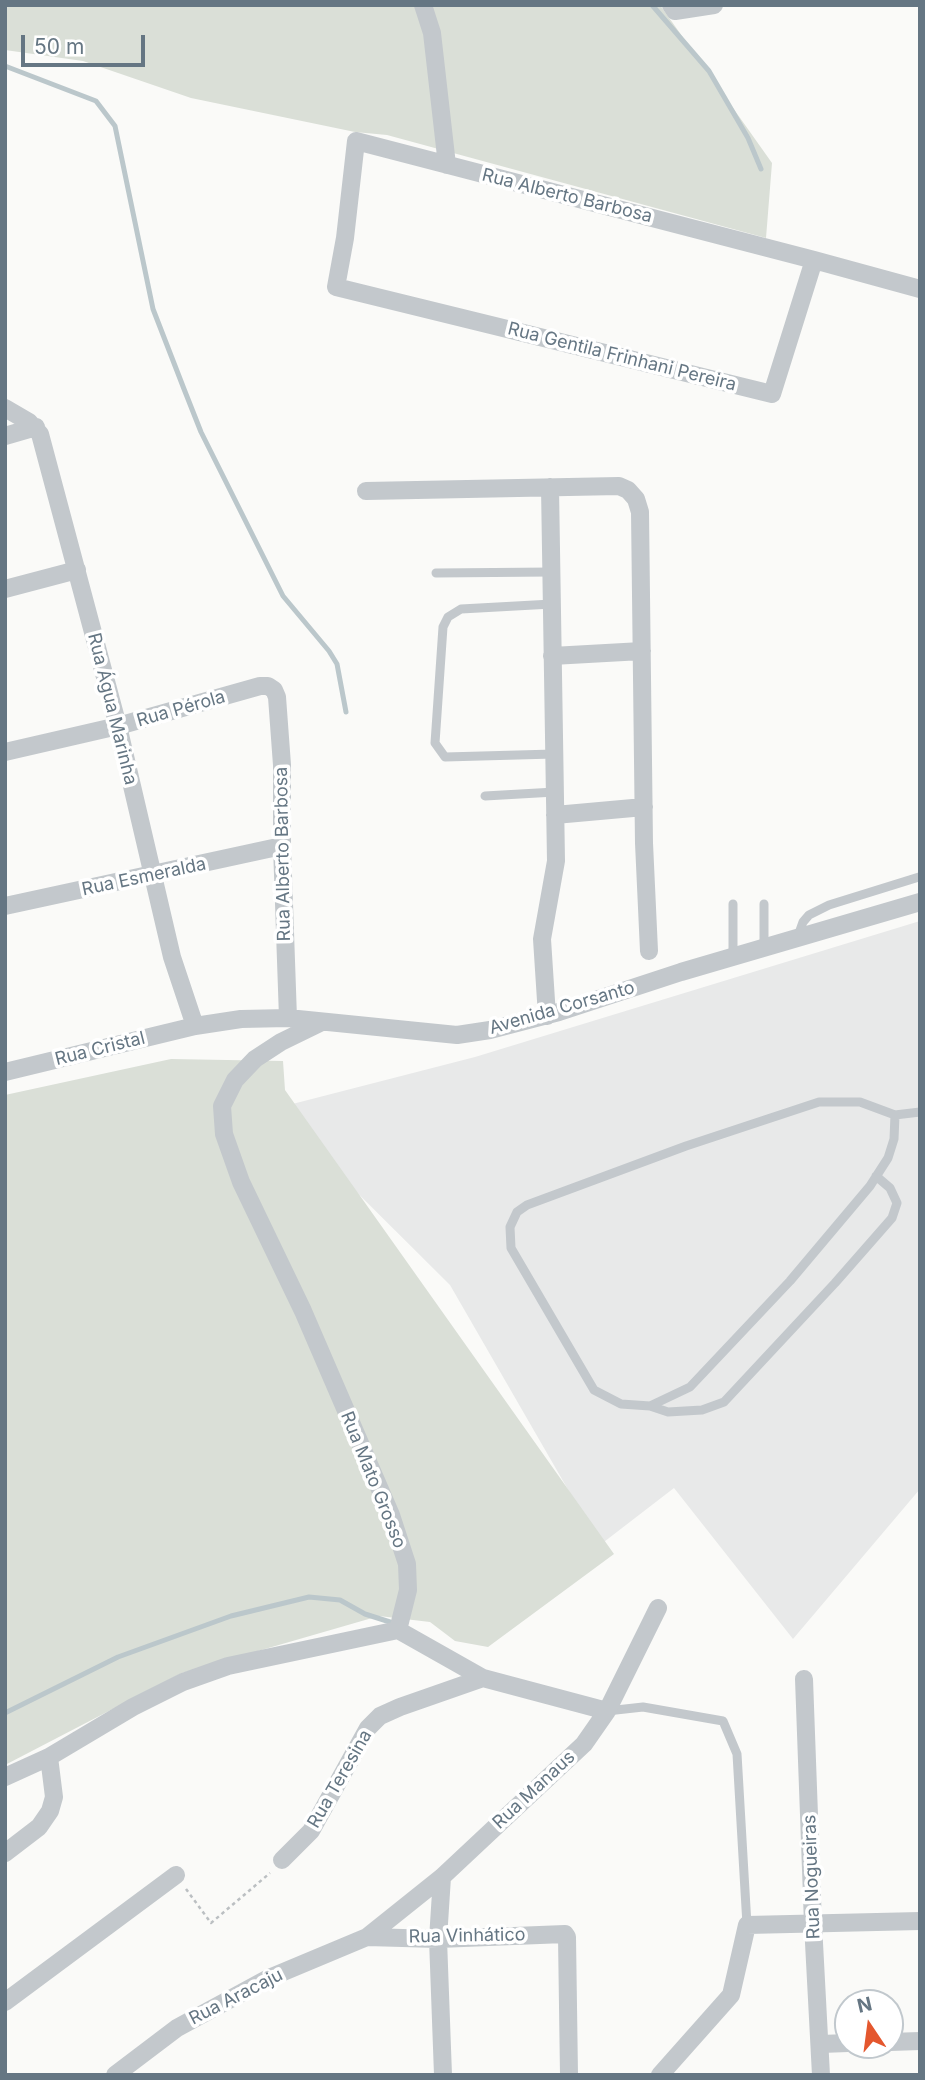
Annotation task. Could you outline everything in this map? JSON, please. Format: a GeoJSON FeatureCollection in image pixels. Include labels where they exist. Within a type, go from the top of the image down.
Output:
{"type":"FeatureCollection","features":[{"type":"Feature","properties":{"kind":"street"},"geometry":{"type":"LineString","coordinates":[[423,5],[432,33],[447,165]]}},
{"type":"Feature","properties":{"kind":"street"},"geometry":{"type":"LineString","coordinates":[[673,8],[714,5]]}},
{"type":"Feature","properties":{"kind":"street","name":"Rua Alberto Barbosa"},"geometry":{"type":"LineString","coordinates":[[336,287],[345,238],[356,141],[920,289]]}},
{"type":"Feature","properties":{"kind":"street","name":"Rua Gentila Frinhani Pereira"},"geometry":{"type":"LineString","coordinates":[[336,287],[772,394],[814,260]]}},
{"type":"Feature","properties":{"kind":"street"},"geometry":{"type":"LineString","coordinates":[[5,408],[36,427]]}},
{"type":"Feature","properties":{"kind":"street"},"geometry":{"type":"LineString","coordinates":[[5,436],[36,427]]}},
{"type":"Feature","properties":{"kind":"street","name":"Rua Água Marinha"},"geometry":{"type":"LineString","coordinates":[[36,427],[118,726],[172,957],[195,1026]]}},
{"type":"Feature","properties":{"kind":"street"},"geometry":{"type":"LineString","coordinates":[[366,491],[618,486],[628,490],[636,499],[639,512],[649,951]]}},
{"type":"Feature","properties":{"kind":"street"},"geometry":{"type":"LineString","coordinates":[[547,1016],[542,939],[556,861],[550,487]]}},
{"type":"Feature","properties":{"kind":"street"},"geometry":{"type":"LineString","coordinates":[[5,589],[77,570]]}},
{"type":"Feature","properties":{"kind":"street"},"geometry":{"type":"LineString","coordinates":[[552,656],[642,651]]}},
{"type":"Feature","properties":{"kind":"street","name":"Rua Pérola"},"geometry":{"type":"LineString","coordinates":[[5,752],[118,726],[260,687],[268,686],[274,690]]}},
{"type":"Feature","properties":{"kind":"street","name":"Rua Alberto Barbosa"},"geometry":{"type":"LineString","coordinates":[[274,690],[277,696],[282,765],[288,1018]]}},
{"type":"Feature","properties":{"kind":"street"},"geometry":{"type":"LineString","coordinates":[[555,815],[644,807]]}},
{"type":"Feature","properties":{"kind":"street","name":"Rua Esmeralda"},"geometry":{"type":"LineString","coordinates":[[5,906],[282,846]]}},
{"type":"Feature","properties":{"kind":"street","name":"Avenida Corsanto"},"geometry":{"type":"LineString","coordinates":[[195,1026],[241,1019],[288,1018],[457,1035],[491,1030],[547,1016],[920,902]]}},
{"type":"Feature","properties":{"kind":"street","name":"Rua Mato Grosso"},"geometry":{"type":"LineString","coordinates":[[322,1022],[264,1053],[235,1080],[222,1106],[224,1134],[241,1182],[303,1311],[391,1514],[407,1563],[408,1590],[398,1630]]}},
{"type":"Feature","properties":{"kind":"street","name":"Rua Cristal"},"geometry":{"type":"LineString","coordinates":[[5,1072],[195,1026]]}},
{"type":"Feature","properties":{"kind":"street","name":"Rua Manaus"},"geometry":{"type":"LineString","coordinates":[[368,1937],[442,1877],[584,1744],[607,1712],[658,1608]]}},
{"type":"Feature","properties":{"kind":"street"},"geometry":{"type":"LineString","coordinates":[[5,1777],[49,1757],[133,1707],[183,1682],[228,1666],[398,1630],[483,1678],[607,1712]]}},
{"type":"Feature","properties":{"kind":"street","name":"Rua Teresina"},"geometry":{"type":"LineString","coordinates":[[282,1860],[311,1831],[368,1728],[380,1716],[483,1678]]}},
{"type":"Feature","properties":{"kind":"street","name":"Rua Nogueiras"},"geometry":{"type":"LineString","coordinates":[[804,1679],[821,2075]]}},
{"type":"Feature","properties":{"kind":"street"},"geometry":{"type":"LineString","coordinates":[[5,1853],[39,1827],[50,1811],[54,1797],[49,1757]]}},
{"type":"Feature","properties":{"kind":"street"},"geometry":{"type":"LineString","coordinates":[[5,2002],[176,1874]]}},
{"type":"Feature","properties":{"kind":"street"},"geometry":{"type":"LineString","coordinates":[[442,1877],[438,1938],[443,2075]]}},
{"type":"Feature","properties":{"kind":"street"},"geometry":{"type":"LineString","coordinates":[[660,2075],[731,1995],[747,1925],[920,1921]]}},
{"type":"Feature","properties":{"kind":"street","name":"Rua Vinhático"},"geometry":{"type":"LineString","coordinates":[[368,1937],[567,1935],[569,2075]]}},
{"type":"Feature","properties":{"kind":"street","name":"Rua Aracaju"},"geometry":{"type":"LineString","coordinates":[[115,2075],[189,2021],[269,1978],[368,1937]]}},
{"type":"Feature","properties":{"kind":"street"},"geometry":{"type":"LineString","coordinates":[[821,2044],[834,2044]]}},
{"type":"Feature","properties":{"kind":"lane"},"geometry":{"type":"LineString","coordinates":[[436,573],[551,572]]}},
{"type":"Feature","properties":{"kind":"lane"},"geometry":{"type":"LineString","coordinates":[[552,604],[461,609],[448,617],[443,627],[435,743],[445,757],[554,754]]}},
{"type":"Feature","properties":{"kind":"lane"},"geometry":{"type":"LineString","coordinates":[[485,796],[555,792]]}},
{"type":"Feature","properties":{"kind":"lane"},"geometry":{"type":"LineString","coordinates":[[798,938],[803,922],[809,915],[829,905],[919,877]]}},
{"type":"Feature","properties":{"kind":"lane"},"geometry":{"type":"LineString","coordinates":[[733,904],[733,957]]}},
{"type":"Feature","properties":{"kind":"lane"},"geometry":{"type":"LineString","coordinates":[[764,904],[764,948]]}},
{"type":"Feature","properties":{"kind":"lane"},"geometry":{"type":"LineString","coordinates":[[876,1176],[890,1188],[897,1203],[892,1217],[835,1283],[724,1402],[702,1410],[668,1412],[650,1406],[621,1404],[594,1390],[511,1248],[510,1227],[517,1212],[527,1205],[686,1146],[819,1102],[860,1102],[895,1115],[920,1112]]}},
{"type":"Feature","properties":{"kind":"lane"},"geometry":{"type":"LineString","coordinates":[[650,1406],[690,1387],[790,1281],[888,1158],[894,1139],[895,1115]]}},
{"type":"Feature","properties":{"kind":"lane"},"geometry":{"type":"LineString","coordinates":[[607,1712],[643,1707],[723,1721],[737,1754],[747,1925]]}},
{"type":"Feature","properties":{"kind":"path"},"geometry":{"type":"LineString","coordinates":[[176,1874],[211,1923],[266,1878],[282,1860]]}},
{"type":"Feature","properties":{"kind":"shaded area"},"geometry":{"type":"Polygon","coordinates":[[[5,5],[660,5],[772,163],[766,238],[387,135],[355,132],[191,98],[83,61],[5,50],[5,5]]]}},
{"type":"Feature","properties":{"kind":"shaded area"},"geometry":{"type":"Polygon","coordinates":[[[920,921],[920,1489],[793,1639],[674,1488],[600,1545],[450,1285],[273,1109],[475,1057],[920,921]]]}},
{"type":"Feature","properties":{"kind":"shaded area"},"geometry":{"type":"Polygon","coordinates":[[[171,1059],[283,1061],[285,1090],[614,1554],[488,1647],[455,1641],[430,1622],[379,1616],[182,1673],[5,1765],[5,1095],[171,1059]]]}},
{"type":"Feature","properties":{"kind":"waterway"},"geometry":{"type":"LineString","coordinates":[[652,5],[709,71],[748,138],[761,169]]}},
{"type":"Feature","properties":{"kind":"waterway"},"geometry":{"type":"LineString","coordinates":[[5,66],[96,101],[115,126],[153,309],[184,389],[201,432],[283,596],[337,664],[346,712]]}},
{"type":"Feature","properties":{"kind":"waterway"},"geometry":{"type":"LineString","coordinates":[[5,1713],[118,1657],[231,1616],[309,1597],[340,1600],[365,1614],[390,1622]]}}]}
